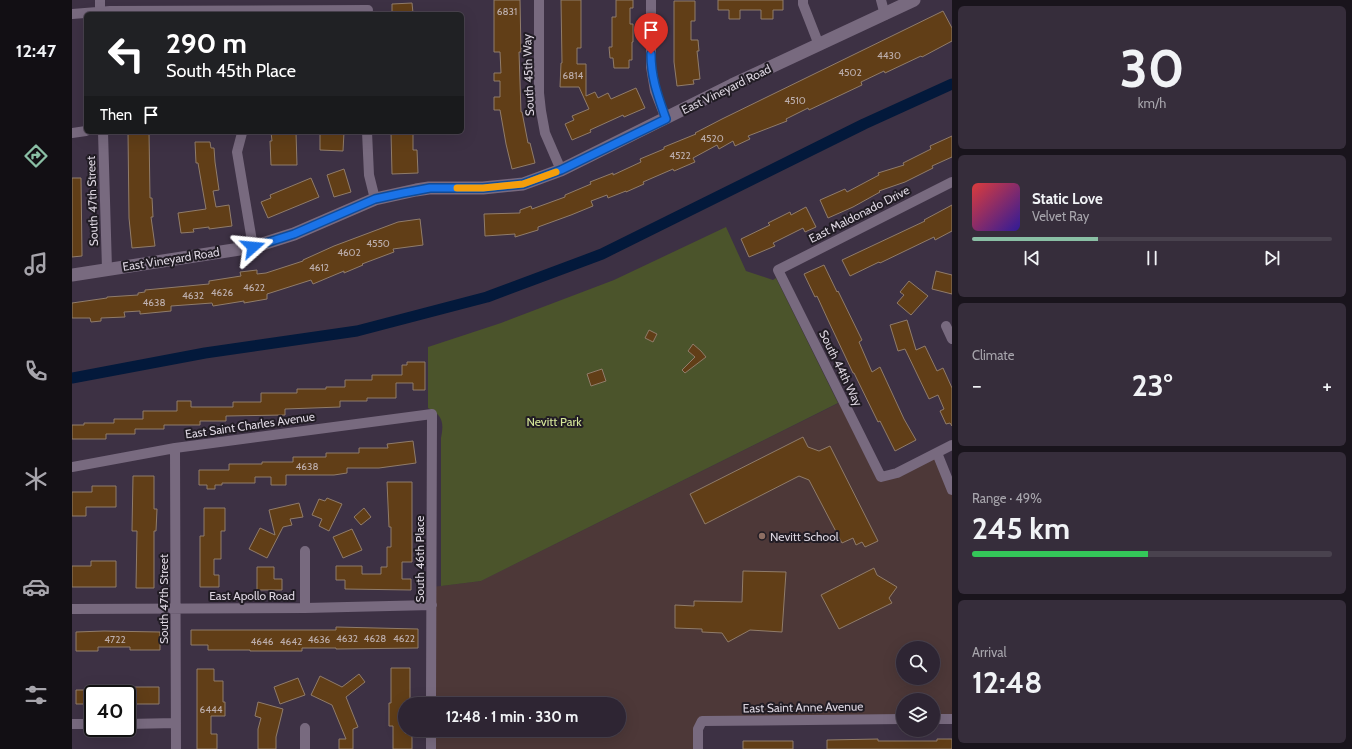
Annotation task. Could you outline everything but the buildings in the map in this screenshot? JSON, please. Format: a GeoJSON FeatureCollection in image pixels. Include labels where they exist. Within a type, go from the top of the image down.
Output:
{"type":"FeatureCollection","features":[{"type":"Feature","properties":{"kind":"street"},"geometry":{"type":"LineString","coordinates":[[100,0],[100,12]]}},
{"type":"Feature","properties":{"kind":"street","name":"South 45th Way"},"geometry":{"type":"LineString","coordinates":[[539,0],[539,93],[541,111],[545,133],[561,170]]}},
{"type":"Feature","properties":{"kind":"street"},"geometry":{"type":"LineString","coordinates":[[651,0],[651,67],[655,91],[666,119]]}},
{"type":"Feature","properties":{"kind":"street"},"geometry":{"type":"LineString","coordinates":[[803,0],[803,4],[819,45]]}},
{"type":"Feature","properties":{"kind":"street"},"geometry":{"type":"LineString","coordinates":[[881,0],[885,15]]}},
{"type":"Feature","properties":{"kind":"street","name":"East Vineyard Road"},"geometry":{"type":"LineString","coordinates":[[72,275],[253,247],[294,234],[375,199],[416,190],[430,188],[483,188],[523,184],[561,170],[732,85],[885,15],[914,0]]}},
{"type":"Feature","properties":{"kind":"street"},"geometry":{"type":"LineString","coordinates":[[154,12],[368,8]]}},
{"type":"Feature","properties":{"kind":"street"},"geometry":{"type":"LineString","coordinates":[[72,14],[84,14]]}},
{"type":"Feature","properties":{"kind":"street"},"geometry":{"type":"LineString","coordinates":[[72,133],[84,131]]}},
{"type":"Feature","properties":{"kind":"street","name":"South 47th Street"},"geometry":{"type":"LineString","coordinates":[[103,134],[107,269]]}},
{"type":"Feature","properties":{"kind":"street"},"geometry":{"type":"LineString","coordinates":[[242,134],[237,152],[253,247]]}},
{"type":"Feature","properties":{"kind":"street"},"geometry":{"type":"LineString","coordinates":[[367,134],[369,176],[375,199]]}},
{"type":"Feature","properties":{"kind":"street","name":"East Maldonado Drive"},"geometry":{"type":"LineString","coordinates":[[778,270],[952,182]]}},
{"type":"Feature","properties":{"kind":"street","name":"South 44th Way"},"geometry":{"type":"LineString","coordinates":[[778,270],[880,477],[897,473],[937,453]]}},
{"type":"Feature","properties":{"kind":"street"},"geometry":{"type":"LineString","coordinates":[[946,326],[952,339]]}},
{"type":"Feature","properties":{"kind":"street","name":"East Saint Charles Avenue"},"geometry":{"type":"LineString","coordinates":[[72,467],[175,448],[432,414]]}},
{"type":"Feature","properties":{"kind":"street","name":"South 46th Place"},"geometry":{"type":"LineString","coordinates":[[431,697],[432,414]]}},
{"type":"Feature","properties":{"kind":"street"},"geometry":{"type":"LineString","coordinates":[[952,445],[937,453],[952,490]]}},
{"type":"Feature","properties":{"kind":"street","name":"South 47th Street"},"geometry":{"type":"LineString","coordinates":[[175,448],[176,749]]}},
{"type":"Feature","properties":{"kind":"street"},"geometry":{"type":"LineString","coordinates":[[305,551],[305,608]]}},
{"type":"Feature","properties":{"kind":"street","name":"East Apollo Road"},"geometry":{"type":"LineString","coordinates":[[72,609],[305,608],[432,605]]}},
{"type":"Feature","properties":{"kind":"street"},"geometry":{"type":"LineString","coordinates":[[940,718],[952,718]]}},
{"type":"Feature","properties":{"kind":"street","name":"East Saint Anne Avenue"},"geometry":{"type":"LineString","coordinates":[[698,749],[698,729],[702,721],[896,719]]}},
{"type":"Feature","properties":{"kind":"street"},"geometry":{"type":"LineString","coordinates":[[136,724],[176,723]]}},
{"type":"Feature","properties":{"kind":"street"},"geometry":{"type":"LineString","coordinates":[[72,724],[84,724]]}},
{"type":"Feature","properties":{"kind":"street"},"geometry":{"type":"LineString","coordinates":[[305,728],[305,749]]}},
{"type":"Feature","properties":{"kind":"street"},"geometry":{"type":"LineString","coordinates":[[431,737],[431,749]]}},
{"type":"Feature","properties":{"kind":"shaded area","name":"Nevitt School"},"geometry":{"type":"Polygon","coordinates":[[[843,401],[881,477],[937,453],[952,490],[952,719],[940,719],[940,693],[896,693],[896,719],[703,721],[698,749],[431,749],[431,737],[626,737],[626,697],[431,697],[432,587],[481,581],[843,401]]]}},
{"type":"Feature","properties":{"kind":"green space","name":"Nevitt Park"},"geometry":{"type":"Polygon","coordinates":[[[726,227],[746,271],[773,280],[776,278],[838,403],[481,581],[441,586],[442,424],[437,414],[428,408],[428,347],[501,323],[614,280],[726,227]]]}},
{"type":"Feature","properties":{"kind":"waterway"},"geometry":{"type":"LineString","coordinates":[[72,378],[205,353],[357,331],[487,297],[602,254],[864,124],[952,84]]}},
{"type":"Feature","properties":{"kind":"slow traffic"},"geometry":{"type":"LineString","coordinates":[[457,188],[483,188],[523,184],[556,172]]}},
{"type":"Feature","properties":{"kind":"place","name":"Nevitt School"},"geometry":{"type":"Point","coordinates":[762,536]}},
{"type":"Feature","properties":{"kind":"route"},"geometry":{"type":"LineString","coordinates":[[253,247],[294,234],[375,199],[430,188],[483,188],[523,184],[561,170],[666,119],[655,91],[651,67],[651,54]]}}]}
